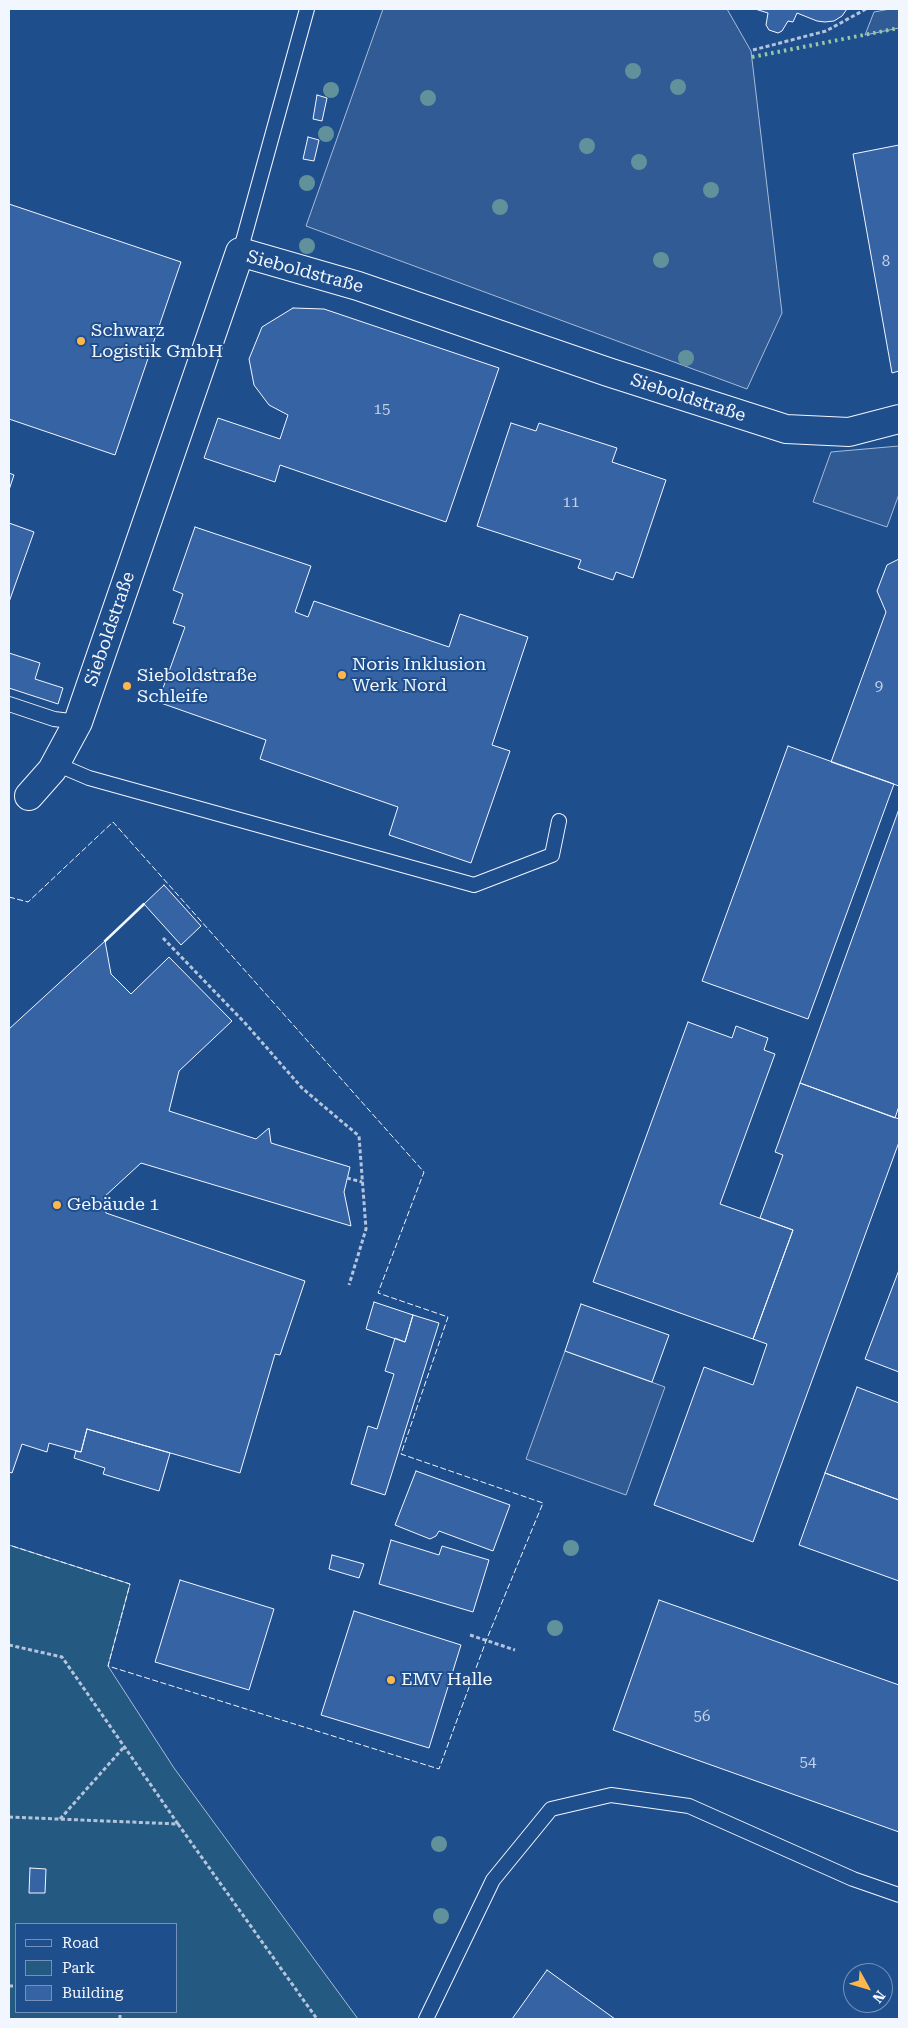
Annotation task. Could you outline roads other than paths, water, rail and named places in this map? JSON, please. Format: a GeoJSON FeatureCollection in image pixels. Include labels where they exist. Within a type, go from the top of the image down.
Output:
{"type":"FeatureCollection","features":[{"type":"Feature","properties":{"kind":"street","name":"Sieboldstraße"},"geometry":{"type":"LineString","coordinates":[[29,796],[56,764],[78,722],[240,252],[358,286],[608,372],[786,429],[849,432],[899,419]]}},
{"type":"Feature","properties":{"kind":"lane"},"geometry":{"type":"LineString","coordinates":[[240,252],[307,9]]}},
{"type":"Feature","properties":{"kind":"lane"},"geometry":{"type":"LineString","coordinates":[[9,704],[54,719],[78,722]]}},
{"type":"Feature","properties":{"kind":"lane"},"geometry":{"type":"LineString","coordinates":[[56,764],[89,778],[474,884],[552,855],[559,821]]}},
{"type":"Feature","properties":{"kind":"lane"},"geometry":{"type":"LineString","coordinates":[[426,2019],[493,1880],[550,1809],[611,1795],[689,1806],[853,1879],[899,1895]]}},
{"type":"Feature","properties":{"kind":"place","name":"Schwarz Logistik GmbH"},"geometry":{"type":"Point","coordinates":[81,341]}},
{"type":"Feature","properties":{"kind":"place","name":"Noris Inklusion Werk Nord"},"geometry":{"type":"Point","coordinates":[342,675]}},
{"type":"Feature","properties":{"kind":"place","name":"Sieboldstraße Schleife"},"geometry":{"type":"Point","coordinates":[127,686]}},
{"type":"Feature","properties":{"kind":"place","name":"Gebäude 1"},"geometry":{"type":"Point","coordinates":[57,1205]}},
{"type":"Feature","properties":{"kind":"place","name":"EMV Halle"},"geometry":{"type":"Point","coordinates":[391,1680]}}]}
